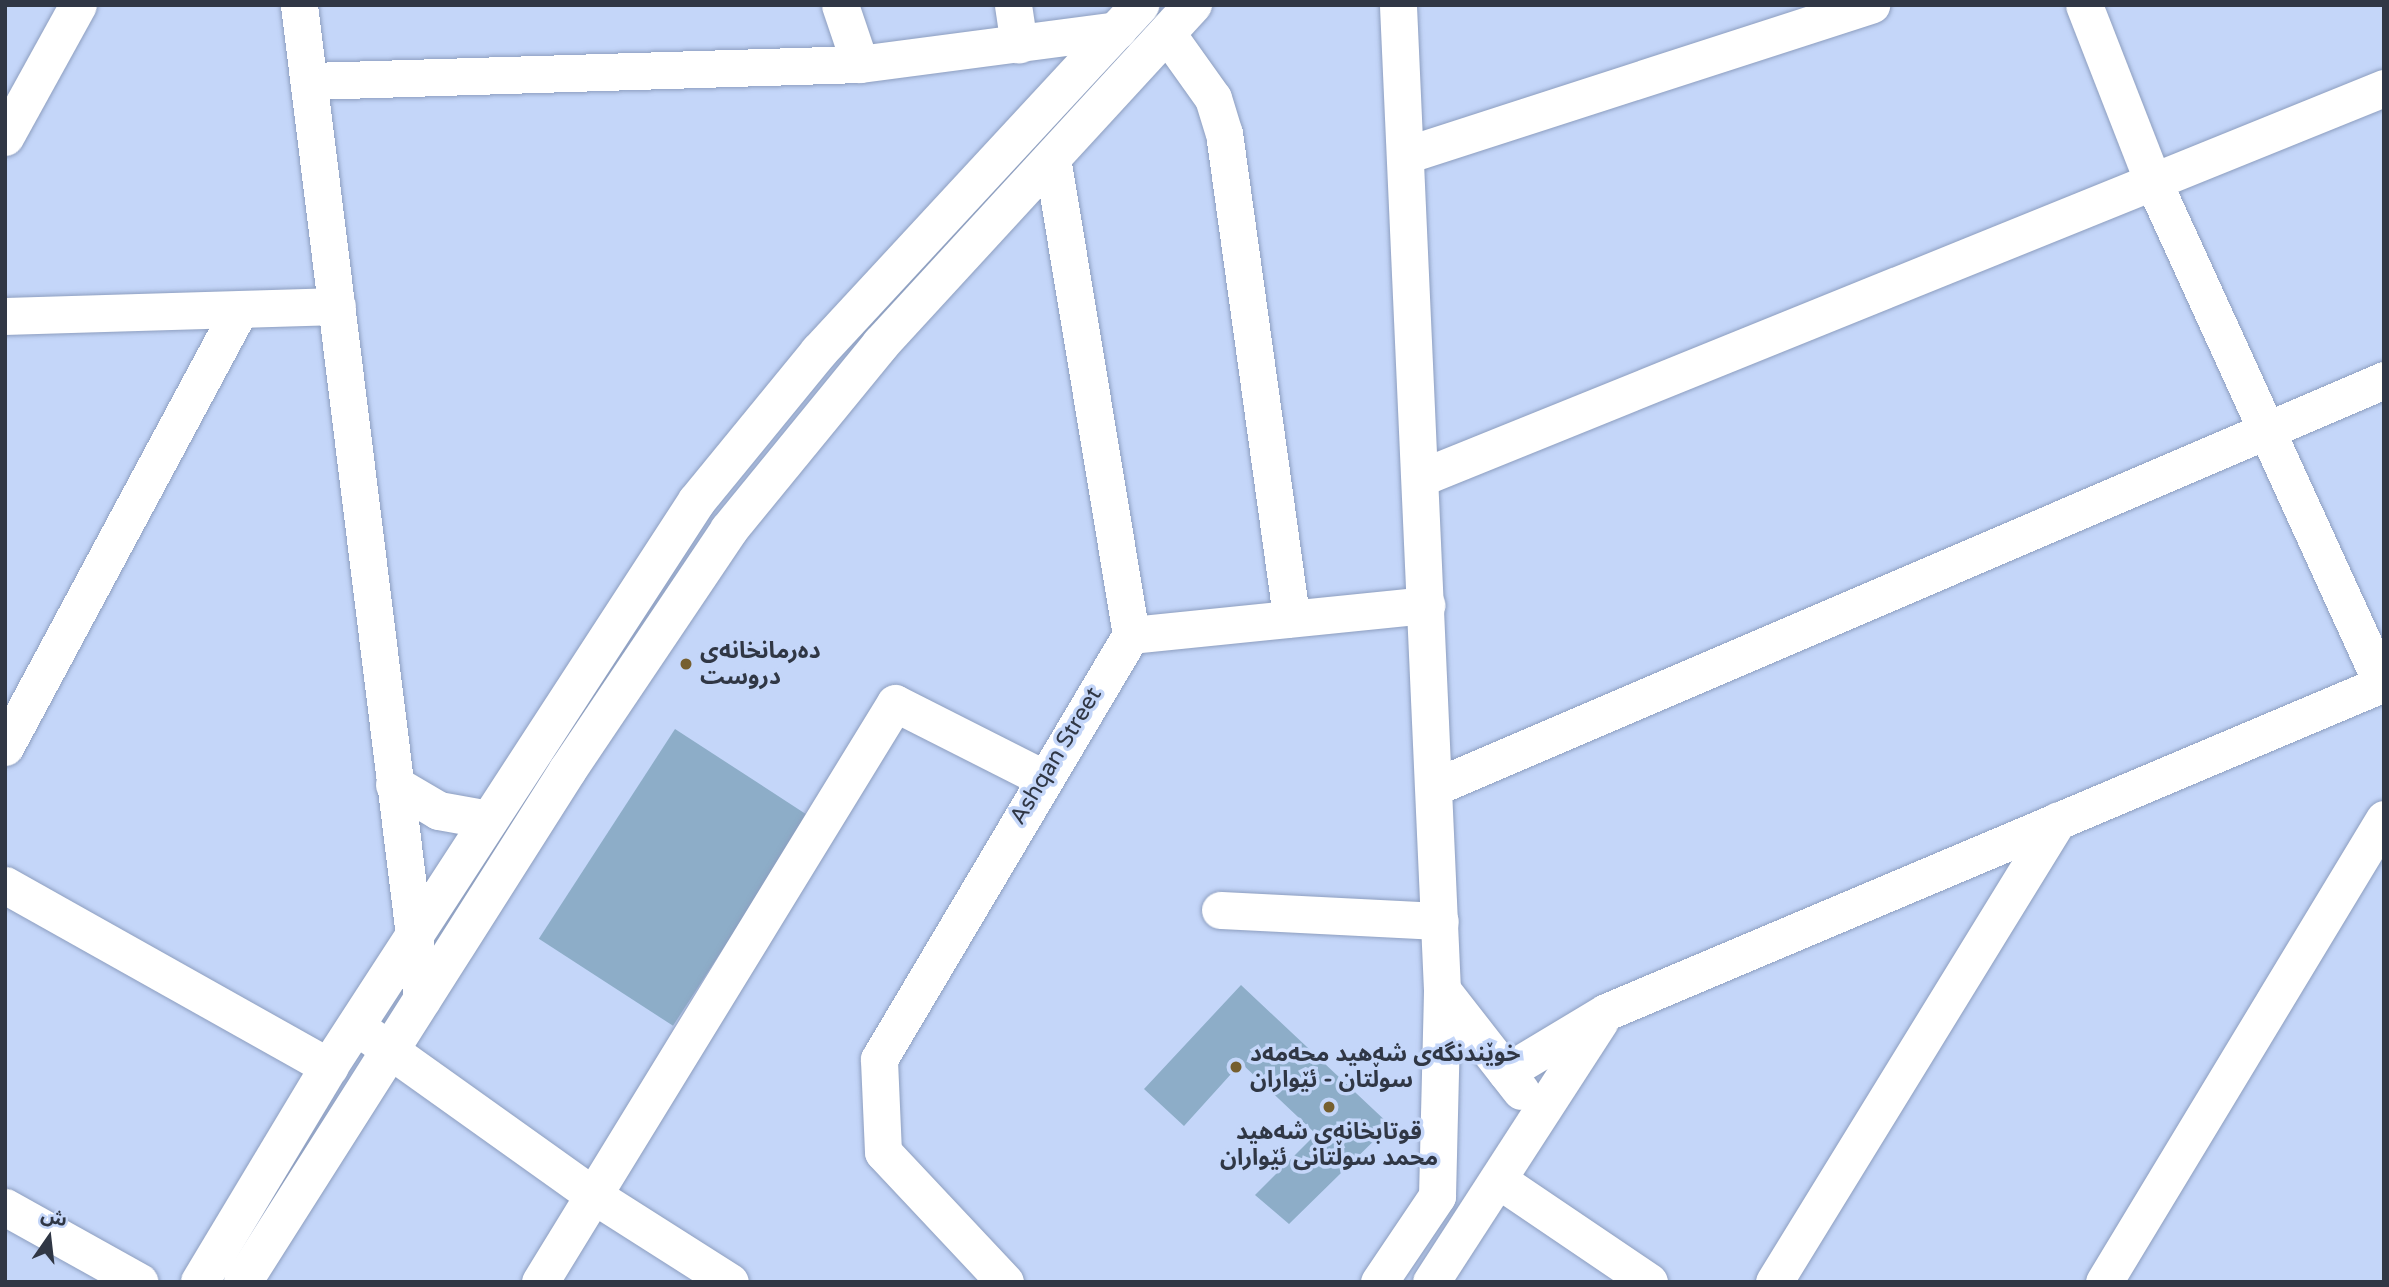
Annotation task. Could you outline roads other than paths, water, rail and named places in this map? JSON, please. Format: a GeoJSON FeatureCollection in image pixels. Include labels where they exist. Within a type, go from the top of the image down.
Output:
{"type":"FeatureCollection","features":[{"type":"Feature","properties":{"kind":"street"},"geometry":{"type":"LineString","coordinates":[[5,137],[78,5]]}},
{"type":"Feature","properties":{"kind":"street"},"geometry":{"type":"LineString","coordinates":[[299,5],[311,81],[422,999]]}},
{"type":"Feature","properties":{"kind":"street"},"geometry":{"type":"LineString","coordinates":[[840,5],[860,64]]}},
{"type":"Feature","properties":{"kind":"street"},"geometry":{"type":"LineString","coordinates":[[1013,5],[1019,46]]}},
{"type":"Feature","properties":{"kind":"street"},"geometry":{"type":"LineString","coordinates":[[243,1282],[391,1053],[422,999],[729,530],[881,344],[1053,163],[1193,5]]}},
{"type":"Feature","properties":{"kind":"street"},"geometry":{"type":"LineString","coordinates":[[1379,1282],[1437,1196],[1442,989],[1398,5]]}},
{"type":"Feature","properties":{"kind":"street"},"geometry":{"type":"LineString","coordinates":[[1406,155],[1871,5]]}},
{"type":"Feature","properties":{"kind":"street"},"geometry":{"type":"LineString","coordinates":[[1506,1072],[1606,1012],[2383,683],[2263,430],[2152,179],[2084,5]]}},
{"type":"Feature","properties":{"kind":"street"},"geometry":{"type":"LineString","coordinates":[[311,81],[860,64],[1019,46],[1129,18]]}},
{"type":"Feature","properties":{"kind":"street"},"geometry":{"type":"LineString","coordinates":[[200,1282],[329,1067],[731,455],[1129,18]]}},
{"type":"Feature","properties":{"kind":"street"},"geometry":{"type":"LineString","coordinates":[[1168,36],[1213,98],[1229,154],[1291,618]]}},
{"type":"Feature","properties":{"kind":"street"},"geometry":{"type":"LineString","coordinates":[[1420,478],[2152,179],[2384,88]]}},
{"type":"Feature","properties":{"kind":"street"},"geometry":{"type":"LineString","coordinates":[[1053,163],[1131,635],[1426,605]]}},
{"type":"Feature","properties":{"kind":"street"},"geometry":{"type":"LineString","coordinates":[[5,316],[237,314],[337,306]]}},
{"type":"Feature","properties":{"kind":"street"},"geometry":{"type":"LineString","coordinates":[[5,747],[237,314]]}},
{"type":"Feature","properties":{"kind":"street"},"geometry":{"type":"LineString","coordinates":[[1435,787],[2384,380]]}},
{"type":"Feature","properties":{"kind":"street","name":"Ashqan Street"},"geometry":{"type":"LineString","coordinates":[[1005,1282],[883,1152],[879,1059],[1041,777],[1131,635]]}},
{"type":"Feature","properties":{"kind":"street"},"geometry":{"type":"LineString","coordinates":[[540,1282],[895,703],[1041,777]]}},
{"type":"Feature","properties":{"kind":"street"},"geometry":{"type":"LineString","coordinates":[[395,785],[439,811],[489,820]]}},
{"type":"Feature","properties":{"kind":"street"},"geometry":{"type":"LineString","coordinates":[[2104,1282],[2384,819]]}},
{"type":"Feature","properties":{"kind":"street"},"geometry":{"type":"LineString","coordinates":[[1774,1282],[2058,820]]}},
{"type":"Feature","properties":{"kind":"street"},"geometry":{"type":"LineString","coordinates":[[5,885],[329,1067]]}},
{"type":"Feature","properties":{"kind":"street"},"geometry":{"type":"LineString","coordinates":[[1220,911],[1440,921]]}},
{"type":"Feature","properties":{"kind":"street"},"geometry":{"type":"LineString","coordinates":[[1442,989],[1539,1113]]}},
{"type":"Feature","properties":{"kind":"street"},"geometry":{"type":"LineString","coordinates":[[1431,1282],[1500,1181],[1539,1113],[1606,1012]]}},
{"type":"Feature","properties":{"kind":"street"},"geometry":{"type":"LineString","coordinates":[[356,1026],[593,1195],[730,1282]]}},
{"type":"Feature","properties":{"kind":"street"},"geometry":{"type":"LineString","coordinates":[[1500,1181],[1649,1282]]}},
{"type":"Feature","properties":{"kind":"street"},"geometry":{"type":"LineString","coordinates":[[5,1207],[140,1282]]}},
{"type":"Feature","properties":{"kind":"place","name":"دەرمانخانەی دروست"},"geometry":{"type":"Point","coordinates":[686,664]}},
{"type":"Feature","properties":{"kind":"place","name":"خوێندنگەی شەهید محەمەد سوڵتان - ئێواران"},"geometry":{"type":"Point","coordinates":[1236,1067]}},
{"type":"Feature","properties":{"kind":"place","name":"قوتابخانەی شەهید محمد سوڵتانی ئێواران"},"geometry":{"type":"Point","coordinates":[1329,1107]}}]}
